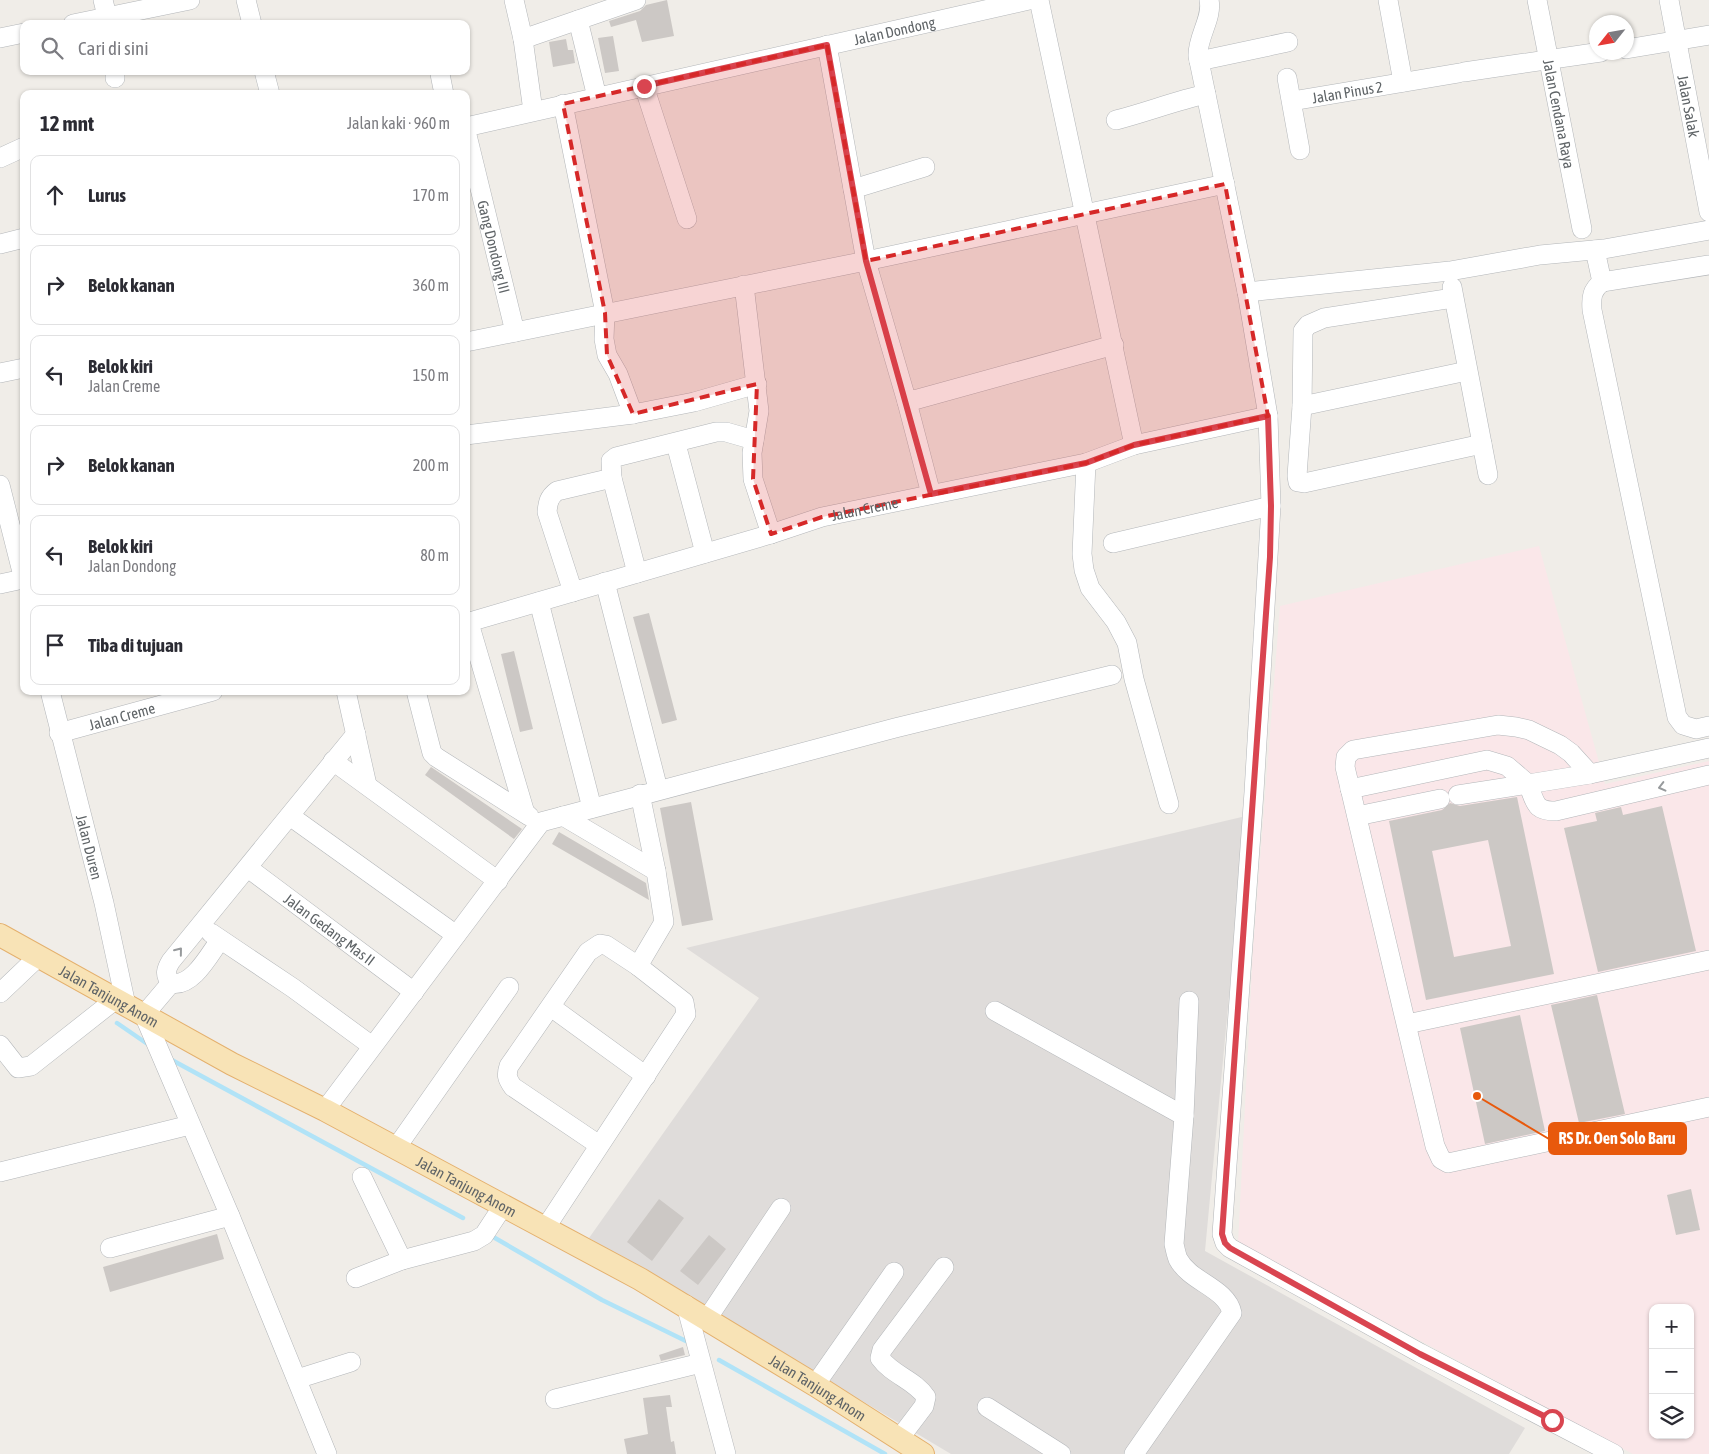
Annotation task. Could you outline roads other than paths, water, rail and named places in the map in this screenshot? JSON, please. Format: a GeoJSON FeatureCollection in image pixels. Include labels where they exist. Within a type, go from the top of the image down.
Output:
{"type":"FeatureCollection","features":[{"type":"Feature","properties":{"kind":"main road","name":"Jalan Tanjung Anom"},"geometry":{"type":"LineString","coordinates":[[0,935],[129,1007],[546,1227],[686,1305],[923,1454]]}},
{"type":"Feature","properties":{"kind":"street"},"geometry":{"type":"LineString","coordinates":[[86,20],[106,14],[190,0]]}},
{"type":"Feature","properties":{"kind":"street"},"geometry":{"type":"LineString","coordinates":[[246,0],[251,20]]}},
{"type":"Feature","properties":{"kind":"street"},"geometry":{"type":"LineString","coordinates":[[514,0],[523,39],[533,112]]}},
{"type":"Feature","properties":{"kind":"street"},"geometry":{"type":"LineString","coordinates":[[523,39],[636,0]]}},
{"type":"Feature","properties":{"kind":"street","name":"Jalan Dondong"},"geometry":{"type":"LineString","coordinates":[[470,128],[563,104],[1029,0]]}},
{"type":"Feature","properties":{"kind":"street"},"geometry":{"type":"LineString","coordinates":[[1039,0],[1134,445]]}},
{"type":"Feature","properties":{"kind":"street"},"geometry":{"type":"LineString","coordinates":[[1209,0],[1210,10],[1198,43],[1200,61],[1247,292],[1268,416],[1271,506],[1254,792],[1222,1234],[1225,1243],[1230,1248],[1420,1354],[1613,1454]]}},
{"type":"Feature","properties":{"kind":"street","name":"Jalan Pinus 2"},"geometry":{"type":"LineString","coordinates":[[1388,0],[1403,82]]}},
{"type":"Feature","properties":{"kind":"street","name":"Jalan Cendana Raya"},"geometry":{"type":"LineString","coordinates":[[1537,0],[1582,229]]}},
{"type":"Feature","properties":{"kind":"street","name":"Jalan Salak"},"geometry":{"type":"LineString","coordinates":[[1669,0],[1709,212]]}},
{"type":"Feature","properties":{"kind":"street"},"geometry":{"type":"LineString","coordinates":[[578,20],[596,97]]}},
{"type":"Feature","properties":{"kind":"street"},"geometry":{"type":"LineString","coordinates":[[0,38],[20,34]]}},
{"type":"Feature","properties":{"kind":"street"},"geometry":{"type":"LineString","coordinates":[[1634,48],[1709,35]]}},
{"type":"Feature","properties":{"kind":"street"},"geometry":{"type":"LineString","coordinates":[[1200,61],[1288,42]]}},
{"type":"Feature","properties":{"kind":"street"},"geometry":{"type":"LineString","coordinates":[[827,45],[866,261],[907,402],[931,494]]}},
{"type":"Feature","properties":{"kind":"street","name":"Jalan Pinus 2"},"geometry":{"type":"LineString","coordinates":[[1292,100],[1589,54]]}},
{"type":"Feature","properties":{"kind":"street"},"geometry":{"type":"LineString","coordinates":[[265,75],[269,90]]}},
{"type":"Feature","properties":{"kind":"street"},"geometry":{"type":"LineString","coordinates":[[440,75],[443,90]]}},
{"type":"Feature","properties":{"kind":"street","name":"Jalan Pinus 2"},"geometry":{"type":"LineString","coordinates":[[1287,78],[1300,150]]}},
{"type":"Feature","properties":{"kind":"street"},"geometry":{"type":"LineString","coordinates":[[644,86],[687,218]]}},
{"type":"Feature","properties":{"kind":"street"},"geometry":{"type":"LineString","coordinates":[[1116,120],[1158,108],[1167,103],[1206,94]]}},
{"type":"Feature","properties":{"kind":"street"},"geometry":{"type":"LineString","coordinates":[[563,104],[605,313],[604,339],[607,354],[618,374],[633,414]]}},
{"type":"Feature","properties":{"kind":"street","name":"Gang Dondong III"},"geometry":{"type":"LineString","coordinates":[[470,146],[515,332]]}},
{"type":"Feature","properties":{"kind":"street"},"geometry":{"type":"LineString","coordinates":[[0,158],[20,149]]}},
{"type":"Feature","properties":{"kind":"street"},"geometry":{"type":"LineString","coordinates":[[853,189],[925,167]]}},
{"type":"Feature","properties":{"kind":"street"},"geometry":{"type":"LineString","coordinates":[[470,341],[866,261],[1225,184]]}},
{"type":"Feature","properties":{"kind":"street"},"geometry":{"type":"LineString","coordinates":[[1247,292],[1450,271],[1540,255],[1595,250],[1709,230]]}},
{"type":"Feature","properties":{"kind":"street"},"geometry":{"type":"LineString","coordinates":[[0,244],[20,239]]}},
{"type":"Feature","properties":{"kind":"street"},"geometry":{"type":"LineString","coordinates":[[1595,250],[1602,282]]}},
{"type":"Feature","properties":{"kind":"street"},"geometry":{"type":"LineString","coordinates":[[1709,264],[1602,282],[1594,288],[1591,297],[1592,310],[1677,717],[1683,725],[1696,729],[1709,726]]}},
{"type":"Feature","properties":{"kind":"street"},"geometry":{"type":"LineString","coordinates":[[1450,271],[1453,298],[1488,475]]}},
{"type":"Feature","properties":{"kind":"street"},"geometry":{"type":"LineString","coordinates":[[744,285],[759,411],[754,440],[753,479],[771,534]]}},
{"type":"Feature","properties":{"kind":"street"},"geometry":{"type":"LineString","coordinates":[[1453,298],[1324,318],[1308,325],[1303,331],[1302,406],[1297,476],[1301,483],[1482,444]]}},
{"type":"Feature","properties":{"kind":"street"},"geometry":{"type":"LineString","coordinates":[[907,402],[1114,345]]}},
{"type":"Feature","properties":{"kind":"street"},"geometry":{"type":"LineString","coordinates":[[0,373],[20,369]]}},
{"type":"Feature","properties":{"kind":"street"},"geometry":{"type":"LineString","coordinates":[[1302,406],[1467,371]]}},
{"type":"Feature","properties":{"kind":"street"},"geometry":{"type":"LineString","coordinates":[[470,434],[633,414],[694,402],[757,384]]}},
{"type":"Feature","properties":{"kind":"street","name":"Jalan Creme"},"geometry":{"type":"LineString","coordinates":[[470,622],[771,534],[822,517],[1086,463],[1134,445],[1268,416]]}},
{"type":"Feature","properties":{"kind":"street"},"geometry":{"type":"LineString","coordinates":[[637,573],[612,478],[610,465],[613,458],[676,444],[716,432],[726,432],[754,440]]}},
{"type":"Feature","properties":{"kind":"street"},"geometry":{"type":"LineString","coordinates":[[676,444],[705,553]]}},
{"type":"Feature","properties":{"kind":"street"},"geometry":{"type":"LineString","coordinates":[[1086,463],[1082,554],[1084,570],[1090,588],[1116,622],[1127,643],[1134,679],[1168,804]]}},
{"type":"Feature","properties":{"kind":"street"},"geometry":{"type":"LineString","coordinates":[[573,592],[547,512],[548,502],[557,491],[612,478]]}},
{"type":"Feature","properties":{"kind":"street"},"geometry":{"type":"LineString","coordinates":[[0,485],[4,520],[20,565]]}},
{"type":"Feature","properties":{"kind":"street"},"geometry":{"type":"LineString","coordinates":[[1113,543],[1271,506]]}},
{"type":"Feature","properties":{"kind":"street"},"geometry":{"type":"LineString","coordinates":[[0,584],[20,572]]}},
{"type":"Feature","properties":{"kind":"street"},"geometry":{"type":"LineString","coordinates":[[606,582],[649,792],[656,871],[664,922],[638,966]]}},
{"type":"Feature","properties":{"kind":"street"},"geometry":{"type":"LineString","coordinates":[[538,602],[592,808]]}},
{"type":"Feature","properties":{"kind":"street"},"geometry":{"type":"LineString","coordinates":[[325,1110],[456,934],[498,881],[533,818],[470,629]]}},
{"type":"Feature","properties":{"kind":"street"},"geometry":{"type":"LineString","coordinates":[[417,695],[432,753],[533,818],[563,816],[895,728],[1112,675]]}},
{"type":"Feature","properties":{"kind":"street","name":"Jalan Duren"},"geometry":{"type":"LineString","coordinates":[[51,695],[129,1007],[153,1041],[165,1067],[230,1216],[327,1454]]}},
{"type":"Feature","properties":{"kind":"street","name":"Jalan Creme"},"geometry":{"type":"LineString","coordinates":[[59,732],[198,695]]}},
{"type":"Feature","properties":{"kind":"street"},"geometry":{"type":"LineString","coordinates":[[347,695],[368,785]]}},
{"type":"Feature","properties":{"kind":"street"},"geometry":{"type":"LineString","coordinates":[[1590,774],[1571,753],[1560,745],[1529,730],[1498,725],[1353,750],[1346,757],[1345,767],[1407,1024],[1434,1146],[1441,1159],[1448,1163],[1709,1107]]}},
{"type":"Feature","properties":{"kind":"street"},"geometry":{"type":"LineString","coordinates":[[170,983],[166,976],[166,969],[199,925],[248,868],[356,734]]}},
{"type":"Feature","properties":{"kind":"street"},"geometry":{"type":"LineString","coordinates":[[1358,816],[1449,797],[1590,774],[1709,748]]}},
{"type":"Feature","properties":{"kind":"street"},"geometry":{"type":"LineString","coordinates":[[1350,789],[1487,760],[1507,766],[1528,784],[1538,807],[1543,811],[1556,811],[1709,775]]}},
{"type":"Feature","properties":{"kind":"street"},"geometry":{"type":"LineString","coordinates":[[333,761],[498,881]]}},
{"type":"Feature","properties":{"kind":"street"},"geometry":{"type":"LineString","coordinates":[[290,816],[456,934]]}},
{"type":"Feature","properties":{"kind":"street"},"geometry":{"type":"LineString","coordinates":[[563,816],[656,871]]}},
{"type":"Feature","properties":{"kind":"street","name":"Jalan Gedang Mas II"},"geometry":{"type":"LineString","coordinates":[[248,868],[414,992]]}},
{"type":"Feature","properties":{"kind":"street"},"geometry":{"type":"LineString","coordinates":[[199,925],[293,988],[372,1046]]}},
{"type":"Feature","properties":{"kind":"street"},"geometry":{"type":"LineString","coordinates":[[0,1045],[18,1068],[31,1066],[170,983],[180,984],[189,979],[220,940]]}},
{"type":"Feature","properties":{"kind":"street"},"geometry":{"type":"LineString","coordinates":[[546,1227],[684,1018],[686,1008],[684,1002],[638,966],[606,946],[594,946],[509,1066],[507,1080],[513,1087],[550,1115],[599,1145]]}},
{"type":"Feature","properties":{"kind":"street"},"geometry":{"type":"LineString","coordinates":[[0,993],[39,956]]}},
{"type":"Feature","properties":{"kind":"street"},"geometry":{"type":"LineString","coordinates":[[1407,1024],[1709,960]]}},
{"type":"Feature","properties":{"kind":"street"},"geometry":{"type":"LineString","coordinates":[[396,1148],[509,987]]}},
{"type":"Feature","properties":{"kind":"street"},"geometry":{"type":"LineString","coordinates":[[1134,1454],[1232,1313],[1226,1300],[1193,1276],[1178,1259],[1174,1244],[1184,1116],[1189,1001]]}},
{"type":"Feature","properties":{"kind":"street"},"geometry":{"type":"LineString","coordinates":[[551,1008],[646,1076]]}},
{"type":"Feature","properties":{"kind":"street"},"geometry":{"type":"LineString","coordinates":[[995,1011],[1184,1116]]}},
{"type":"Feature","properties":{"kind":"street"},"geometry":{"type":"LineString","coordinates":[[0,1172],[190,1126]]}},
{"type":"Feature","properties":{"kind":"street"},"geometry":{"type":"LineString","coordinates":[[362,1177],[402,1260]]}},
{"type":"Feature","properties":{"kind":"street"},"geometry":{"type":"LineString","coordinates":[[356,1278],[402,1260],[474,1241],[484,1236],[503,1206]]}},
{"type":"Feature","properties":{"kind":"street"},"geometry":{"type":"LineString","coordinates":[[708,1319],[781,1208]]}},
{"type":"Feature","properties":{"kind":"street"},"geometry":{"type":"LineString","coordinates":[[110,1248],[230,1216]]}},
{"type":"Feature","properties":{"kind":"street"},"geometry":{"type":"LineString","coordinates":[[899,1439],[924,1406],[926,1397],[921,1390],[887,1367],[880,1358],[882,1350],[944,1267]]}},
{"type":"Feature","properties":{"kind":"street"},"geometry":{"type":"LineString","coordinates":[[815,1385],[894,1272]]}},
{"type":"Feature","properties":{"kind":"street"},"geometry":{"type":"LineString","coordinates":[[686,1305],[726,1454]]}},
{"type":"Feature","properties":{"kind":"street"},"geometry":{"type":"LineString","coordinates":[[297,1379],[351,1362]]}},
{"type":"Feature","properties":{"kind":"street"},"geometry":{"type":"LineString","coordinates":[[555,1398],[701,1363]]}},
{"type":"Feature","properties":{"kind":"street"},"geometry":{"type":"LineString","coordinates":[[988,1407],[1061,1454]]}},
{"type":"Feature","properties":{"kind":"waterway"},"geometry":{"type":"LineString","coordinates":[[117,1023],[149,1045]]}},
{"type":"Feature","properties":{"kind":"waterway"},"geometry":{"type":"LineString","coordinates":[[170,1059],[463,1218]]}},
{"type":"Feature","properties":{"kind":"waterway"},"geometry":{"type":"LineString","coordinates":[[495,1238],[602,1300],[690,1343]]}},
{"type":"Feature","properties":{"kind":"waterway"},"geometry":{"type":"LineString","coordinates":[[719,1360],[885,1454]]}},
{"type":"Feature","properties":{"kind":"place","name":"RS Dr. Oen Solo Baru"},"geometry":{"type":"Point","coordinates":[1477,1096]}}]}
